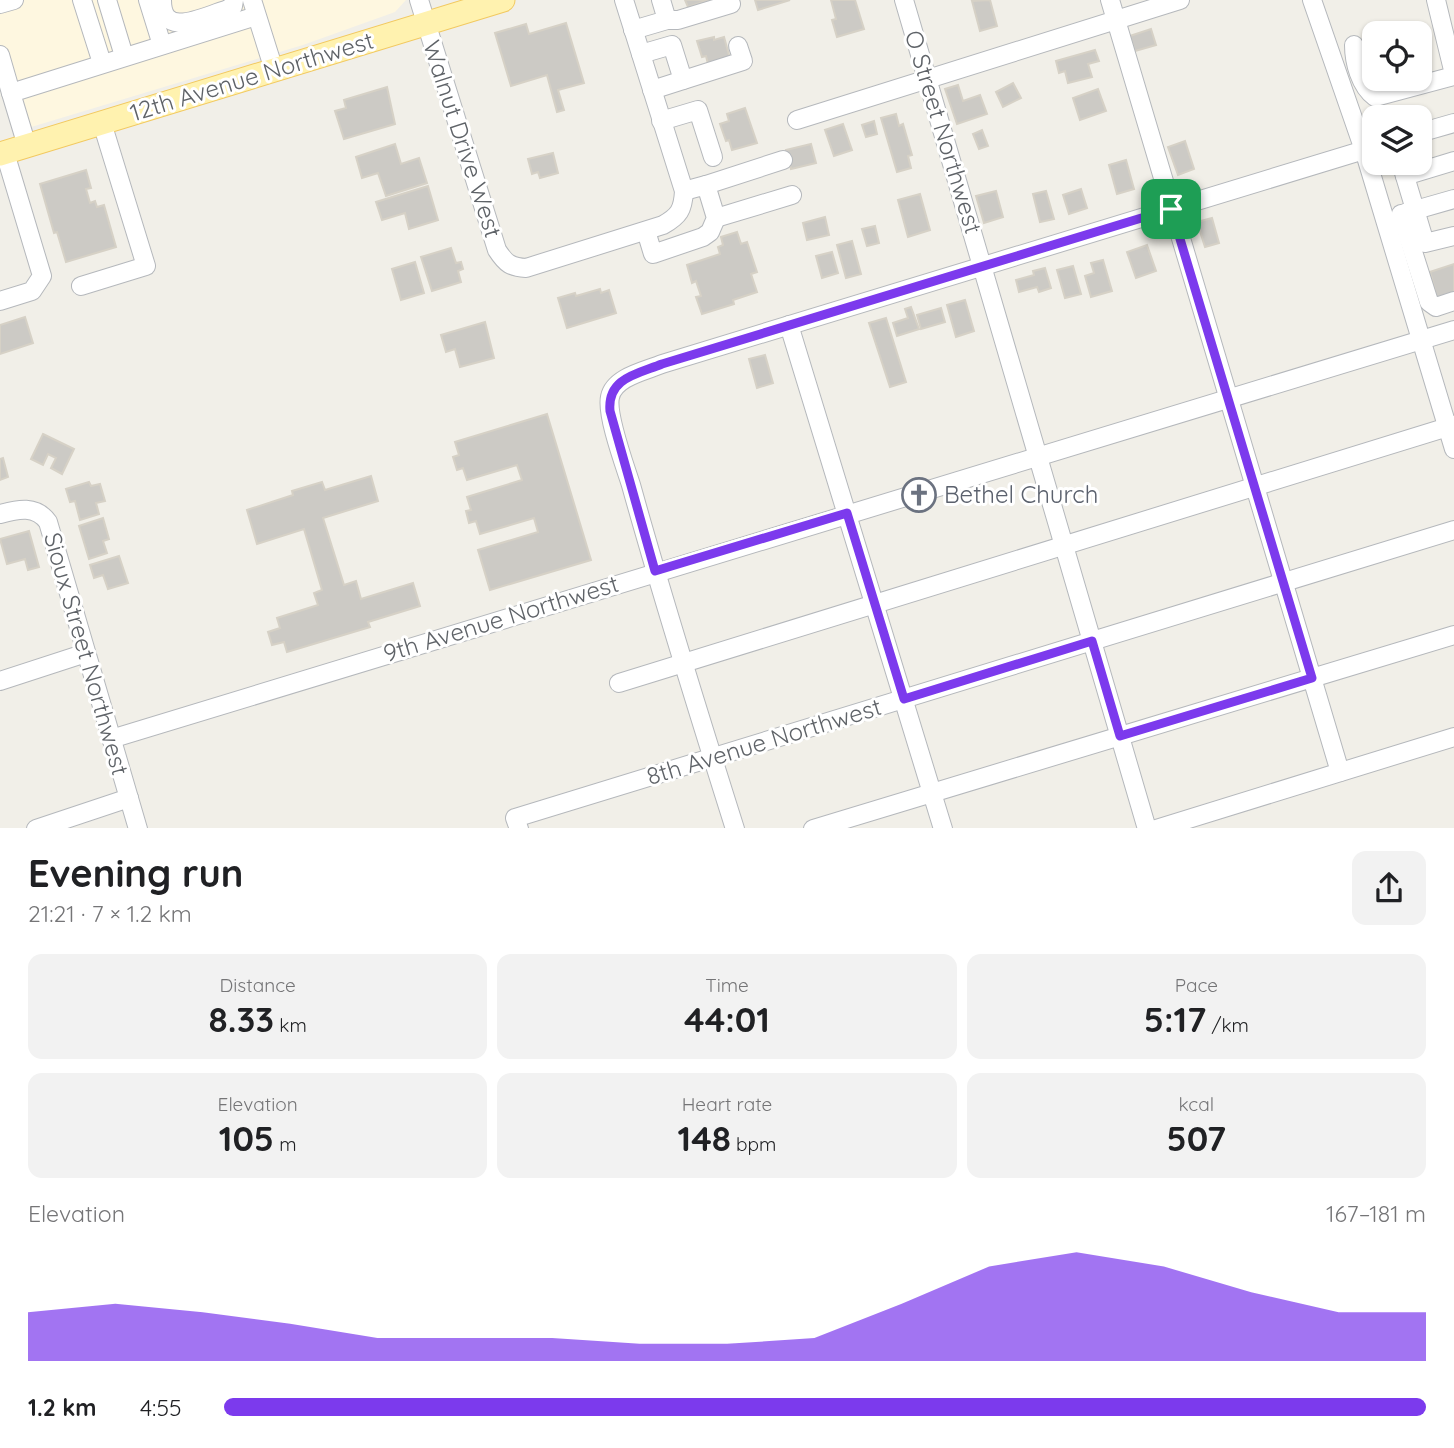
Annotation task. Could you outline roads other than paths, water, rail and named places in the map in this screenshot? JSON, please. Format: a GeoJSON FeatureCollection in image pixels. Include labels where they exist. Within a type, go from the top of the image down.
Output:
{"type":"FeatureCollection","features":[{"type":"Feature","properties":{"kind":"main road","name":"12th Avenue Northwest"},"geometry":{"type":"LineString","coordinates":[[3,153],[503,0]]}},
{"type":"Feature","properties":{"kind":"street"},"geometry":{"type":"LineString","coordinates":[[0,4],[14,0]]}},
{"type":"Feature","properties":{"kind":"street"},"geometry":{"type":"LineString","coordinates":[[82,0],[102,63]]}},
{"type":"Feature","properties":{"kind":"street"},"geometry":{"type":"LineString","coordinates":[[107,0],[124,57]]}},
{"type":"Feature","properties":{"kind":"street"},"geometry":{"type":"LineString","coordinates":[[148,0],[162,45]]}},
{"type":"Feature","properties":{"kind":"street"},"geometry":{"type":"LineString","coordinates":[[162,0],[166,17],[169,21],[179,23],[226,10],[233,6],[234,0]]}},
{"type":"Feature","properties":{"kind":"street"},"geometry":{"type":"LineString","coordinates":[[419,0],[426,24]]}},
{"type":"Feature","properties":{"kind":"street"},"geometry":{"type":"LineString","coordinates":[[624,0],[684,191],[783,160]]}},
{"type":"Feature","properties":{"kind":"street"},"geometry":{"type":"LineString","coordinates":[[661,0],[667,20]]}},
{"type":"Feature","properties":{"kind":"street","name":"O Street Northwest"},"geometry":{"type":"LineString","coordinates":[[904,0],[1147,828]]}},
{"type":"Feature","properties":{"kind":"street"},"geometry":{"type":"LineString","coordinates":[[1110,0],[1340,772]]}},
{"type":"Feature","properties":{"kind":"street"},"geometry":{"type":"LineString","coordinates":[[797,120],[1180,0]]}},
{"type":"Feature","properties":{"kind":"street"},"geometry":{"type":"LineString","coordinates":[[1312,0],[1362,131]]}},
{"type":"Feature","properties":{"kind":"street"},"geometry":{"type":"LineString","coordinates":[[1354,45],[1354,57],[1367,91],[1375,97],[1454,75],[1436,0]]}},
{"type":"Feature","properties":{"kind":"street"},"geometry":{"type":"LineString","coordinates":[[633,30],[731,4]]}},
{"type":"Feature","properties":{"kind":"street"},"geometry":{"type":"LineString","coordinates":[[11,93],[162,45],[254,8],[274,71]]}},
{"type":"Feature","properties":{"kind":"street","name":"Walnut Drive West"},"geometry":{"type":"LineString","coordinates":[[426,24],[497,250],[512,267],[526,268],[646,232],[677,217],[683,208],[684,191]]}},
{"type":"Feature","properties":{"kind":"street"},"geometry":{"type":"LineString","coordinates":[[641,54],[672,45],[683,80]]}},
{"type":"Feature","properties":{"kind":"street"},"geometry":{"type":"LineString","coordinates":[[652,90],[743,61],[738,46]]}},
{"type":"Feature","properties":{"kind":"street"},"geometry":{"type":"LineString","coordinates":[[0,55],[27,146]]}},
{"type":"Feature","properties":{"kind":"street"},"geometry":{"type":"LineString","coordinates":[[662,121],[698,110],[713,157]]}},
{"type":"Feature","properties":{"kind":"street"},"geometry":{"type":"LineString","coordinates":[[81,285],[146,265],[102,123]]}},
{"type":"Feature","properties":{"kind":"street"},"geometry":{"type":"LineString","coordinates":[[1432,129],[1454,123]]}},
{"type":"Feature","properties":{"kind":"street"},"geometry":{"type":"LineString","coordinates":[[735,828],[628,477],[610,411],[609,399],[612,390],[619,383],[662,364],[1362,151]]}},
{"type":"Feature","properties":{"kind":"street"},"geometry":{"type":"LineString","coordinates":[[0,301],[32,291],[42,276],[3,153]]}},
{"type":"Feature","properties":{"kind":"street"},"geometry":{"type":"LineString","coordinates":[[1432,164],[1454,161]]}},
{"type":"Feature","properties":{"kind":"street"},"geometry":{"type":"LineString","coordinates":[[1381,175],[1400,215],[1429,302],[1436,307],[1454,301]]}},
{"type":"Feature","properties":{"kind":"street"},"geometry":{"type":"LineString","coordinates":[[1403,175],[1400,215],[1421,340],[1451,426],[1454,449]]}},
{"type":"Feature","properties":{"kind":"street"},"geometry":{"type":"LineString","coordinates":[[646,232],[653,254],[703,237],[710,232],[716,218],[706,185]]}},
{"type":"Feature","properties":{"kind":"street"},"geometry":{"type":"LineString","coordinates":[[716,218],[792,195]]}},
{"type":"Feature","properties":{"kind":"street"},"geometry":{"type":"LineString","coordinates":[[1400,215],[1454,199]]}},
{"type":"Feature","properties":{"kind":"street"},"geometry":{"type":"LineString","coordinates":[[1400,215],[1425,243],[1454,236]]}},
{"type":"Feature","properties":{"kind":"street"},"geometry":{"type":"LineString","coordinates":[[789,325],[943,828]]}},
{"type":"Feature","properties":{"kind":"street","name":"9th Avenue Northwest"},"geometry":{"type":"LineString","coordinates":[[111,738],[1421,340],[1450,336]]}},
{"type":"Feature","properties":{"kind":"street"},"geometry":{"type":"LineString","coordinates":[[619,683],[1451,426]]}},
{"type":"Feature","properties":{"kind":"street","name":"Sioux Street Northwest"},"geometry":{"type":"LineString","coordinates":[[4,513],[25,509],[36,511],[48,522],[138,828]]}},
{"type":"Feature","properties":{"kind":"street","name":"8th Avenue Northwest"},"geometry":{"type":"LineString","coordinates":[[517,823],[712,758],[1454,530]]}},
{"type":"Feature","properties":{"kind":"street"},"geometry":{"type":"LineString","coordinates":[[813,828],[1454,635]]}},
{"type":"Feature","properties":{"kind":"street"},"geometry":{"type":"LineString","coordinates":[[0,681],[86,653]]}},
{"type":"Feature","properties":{"kind":"street"},"geometry":{"type":"LineString","coordinates":[[1156,828],[1454,737]]}},
{"type":"Feature","properties":{"kind":"street"},"geometry":{"type":"LineString","coordinates":[[36,828],[129,798]]}},
{"type":"Feature","properties":{"kind":"place","name":"Bethel Church"},"geometry":{"type":"Point","coordinates":[919,495]}}]}
